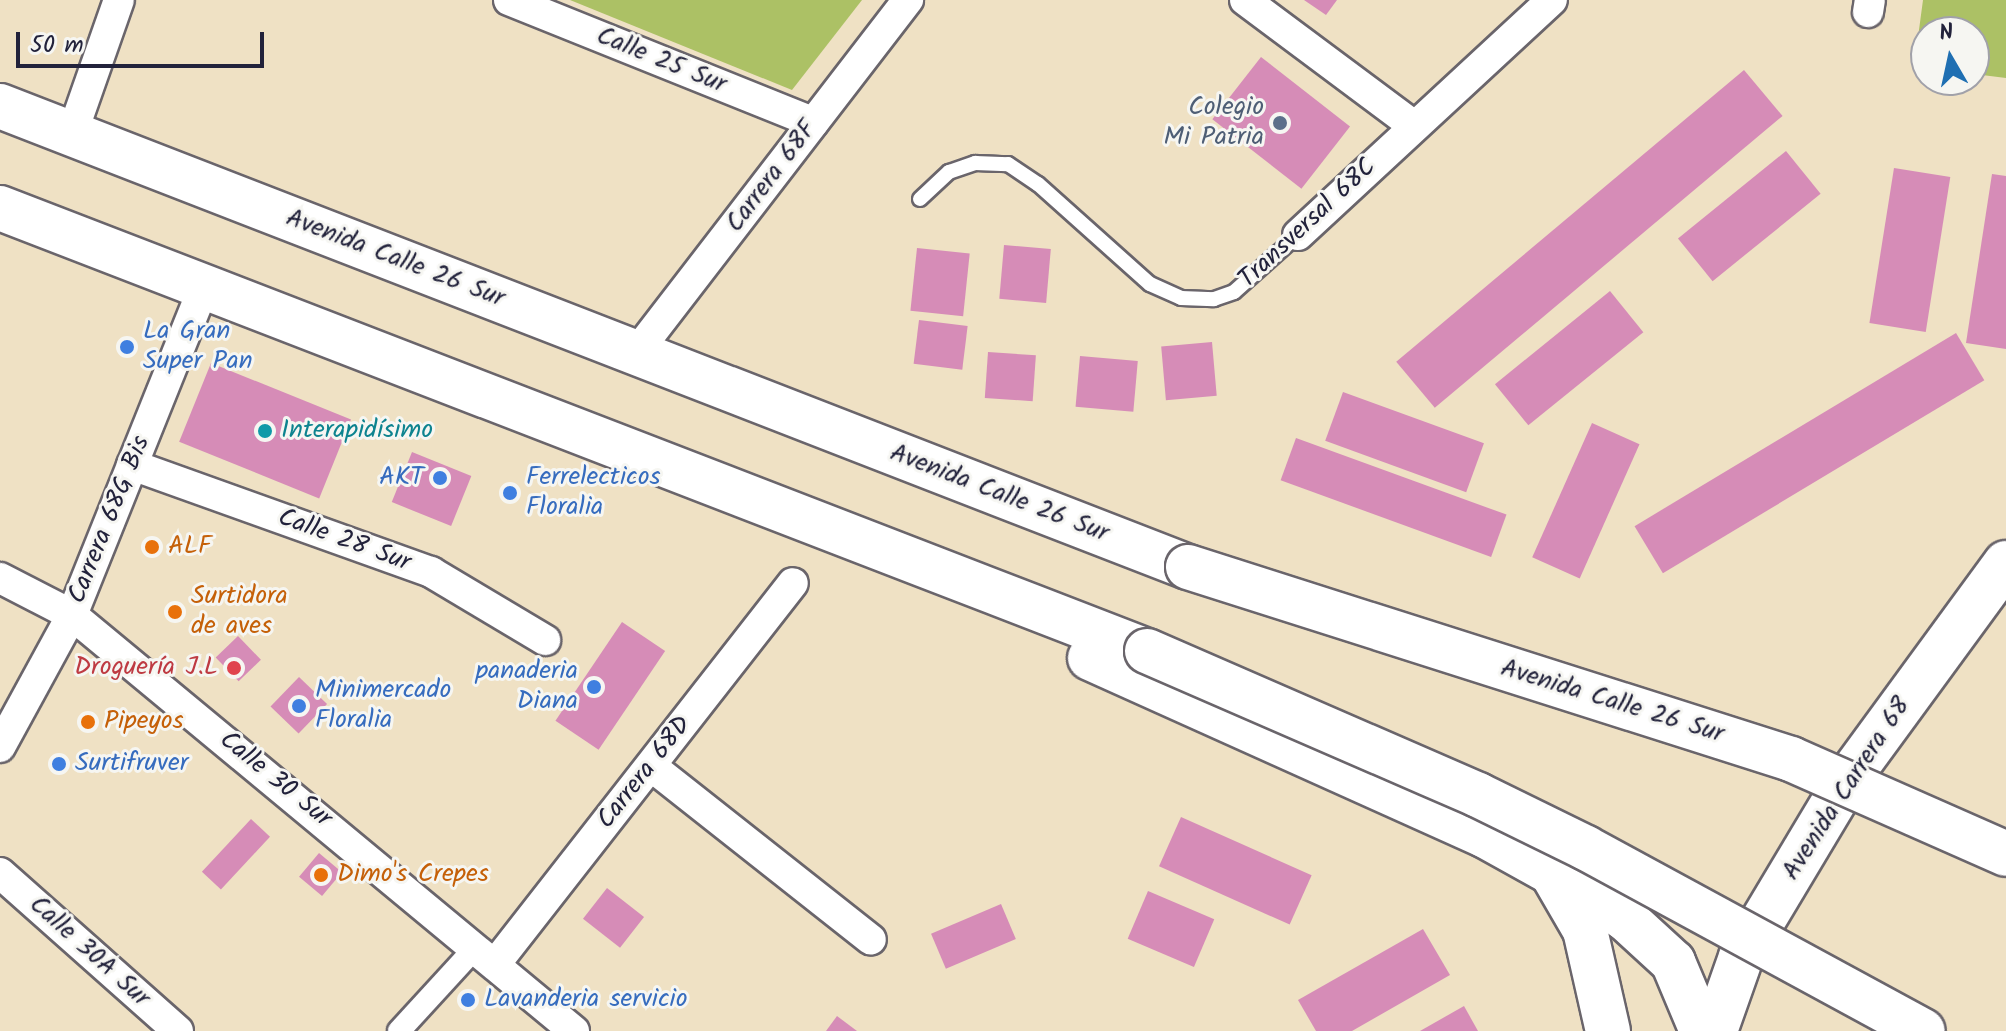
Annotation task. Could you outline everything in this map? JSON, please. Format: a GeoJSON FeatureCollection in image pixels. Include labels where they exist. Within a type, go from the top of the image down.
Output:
{"type":"FeatureCollection","features":[{"type":"Feature","properties":{"kind":"main road","name":"Avenida Calle 26 Sur"},"geometry":{"type":"LineString","coordinates":[[0,106],[1188,567],[1791,759],[2006,854]]}},
{"type":"Feature","properties":{"kind":"main road"},"geometry":{"type":"LineString","coordinates":[[0,208],[1147,651],[1478,795],[1586,848],[1923,1031]]}},
{"type":"Feature","properties":{"kind":"main road"},"geometry":{"type":"LineString","coordinates":[[851,539],[1105,665],[1321,758],[1550,870],[1626,919],[1673,962],[1702,1031]]}},
{"type":"Feature","properties":{"kind":"main road","name":"Avenida Carrera 68"},"geometry":{"type":"LineString","coordinates":[[1715,1031],[1741,957],[1847,780],[2006,563]]}},
{"type":"Feature","properties":{"kind":"main road"},"geometry":{"type":"LineString","coordinates":[[1550,870],[1585,930],[1608,1031]]}},
{"type":"Feature","properties":{"kind":"street"},"geometry":{"type":"LineString","coordinates":[[72,134],[119,0]]}},
{"type":"Feature","properties":{"kind":"street","name":"Calle 25 Sur"},"geometry":{"type":"LineString","coordinates":[[509,0],[813,122]]}},
{"type":"Feature","properties":{"kind":"street","name":"Carrera 68F"},"geometry":{"type":"LineString","coordinates":[[636,353],[908,0]]}},
{"type":"Feature","properties":{"kind":"street"},"geometry":{"type":"LineString","coordinates":[[1245,0],[1414,126]]}},
{"type":"Feature","properties":{"kind":"street","name":"Transversal 68C"},"geometry":{"type":"LineString","coordinates":[[1298,235],[1552,0]]}},
{"type":"Feature","properties":{"kind":"street","name":"Carrera 68G Bis"},"geometry":{"type":"LineString","coordinates":[[0,747],[72,615],[204,286]]}},
{"type":"Feature","properties":{"kind":"street","name":"Calle 28 Sur"},"geometry":{"type":"LineString","coordinates":[[132,465],[431,572],[545,640]]}},
{"type":"Feature","properties":{"kind":"street","name":"Calle 30 Sur"},"geometry":{"type":"LineString","coordinates":[[0,578],[72,615],[487,955],[574,1031]]}},
{"type":"Feature","properties":{"kind":"street","name":"Carrera 68D"},"geometry":{"type":"LineString","coordinates":[[399,1031],[487,955],[651,766],[793,583]]}},
{"type":"Feature","properties":{"kind":"street"},"geometry":{"type":"LineString","coordinates":[[651,766],[871,940]]}},
{"type":"Feature","properties":{"kind":"street","name":"Calle 30A Sur"},"geometry":{"type":"LineString","coordinates":[[0,873],[178,1031]]}},
{"type":"Feature","properties":{"kind":"lane","name":"Transversal 68C"},"geometry":{"type":"LineString","coordinates":[[920,199],[949,172],[975,163],[1008,164],[1038,184],[1150,284],[1181,298],[1214,299],[1234,292],[1298,235]]}},
{"type":"Feature","properties":{"kind":"green space"},"geometry":{"type":"Polygon","coordinates":[[[570,0],[862,0],[792,90],[570,0]]]}},
{"type":"Feature","properties":{"kind":"green space"},"geometry":{"type":"Polygon","coordinates":[[[1923,0],[2006,0],[2006,78],[1990,76],[1990,16],[1921,16],[1923,0]]]}},
{"type":"Feature","properties":{"kind":"building"},"geometry":{"type":"Polygon","coordinates":[[[1304,0],[1337,0],[1326,15],[1304,0]]]}},
{"type":"Feature","properties":{"kind":"building","name":"Colegio Mi Patria"},"geometry":{"type":"Polygon","coordinates":[[[1261,57],[1350,127],[1301,189],[1212,119],[1261,57]]]}},
{"type":"Feature","properties":{"kind":"building"},"geometry":{"type":"Polygon","coordinates":[[[1744,70],[1783,116],[1435,408],[1396,362],[1744,70]]]}},
{"type":"Feature","properties":{"kind":"building"},"geometry":{"type":"Polygon","coordinates":[[[1786,151],[1821,194],[1713,281],[1678,238],[1786,151]]]}},
{"type":"Feature","properties":{"kind":"building"},"geometry":{"type":"Polygon","coordinates":[[[1894,168],[1950,177],[1926,332],[1869,323],[1894,168]]]}},
{"type":"Feature","properties":{"kind":"building"},"geometry":{"type":"Polygon","coordinates":[[[1992,174],[2006,176],[2006,349],[1966,343],[1992,174]]]}},
{"type":"Feature","properties":{"kind":"building"},"geometry":{"type":"Polygon","coordinates":[[[1004,245],[1051,249],[1046,303],[999,299],[1004,245]]]}},
{"type":"Feature","properties":{"kind":"building"},"geometry":{"type":"Polygon","coordinates":[[[917,248],[970,254],[963,316],[910,311],[917,248]]]}},
{"type":"Feature","properties":{"kind":"building"},"geometry":{"type":"Polygon","coordinates":[[[1610,291],[1643,332],[1528,425],[1495,384],[1610,291]]]}},
{"type":"Feature","properties":{"kind":"building"},"geometry":{"type":"Polygon","coordinates":[[[919,320],[968,326],[962,370],[914,364],[919,320]]]}},
{"type":"Feature","properties":{"kind":"building"},"geometry":{"type":"Polygon","coordinates":[[[1956,333],[1984,380],[1663,573],[1635,526],[1956,333]]]}},
{"type":"Feature","properties":{"kind":"building"},"geometry":{"type":"Polygon","coordinates":[[[1212,342],[1217,396],[1166,400],[1161,346],[1212,342]]]}},
{"type":"Feature","properties":{"kind":"building"},"geometry":{"type":"Polygon","coordinates":[[[988,352],[1036,355],[1033,401],[985,398],[988,352]]]}},
{"type":"Feature","properties":{"kind":"building"},"geometry":{"type":"Polygon","coordinates":[[[1080,356],[1138,361],[1133,412],[1076,407],[1080,356]]]}},
{"type":"Feature","properties":{"kind":"building","name":"Interapidísimo"},"geometry":{"type":"Polygon","coordinates":[[[211,363],[351,420],[319,498],[179,442],[211,363]]]}},
{"type":"Feature","properties":{"kind":"building"},"geometry":{"type":"Polygon","coordinates":[[[1343,392],[1484,443],[1466,492],[1325,441],[1343,392]]]}},
{"type":"Feature","properties":{"kind":"building"},"geometry":{"type":"Polygon","coordinates":[[[1592,423],[1640,444],[1580,578],[1532,557],[1592,423]]]}},
{"type":"Feature","properties":{"kind":"building"},"geometry":{"type":"Polygon","coordinates":[[[1296,438],[1506,515],[1491,557],[1281,480],[1296,438]]]}},
{"type":"Feature","properties":{"kind":"building"},"geometry":{"type":"Polygon","coordinates":[[[412,452],[471,476],[451,526],[392,502],[412,452]]]}},
{"type":"Feature","properties":{"kind":"building"},"geometry":{"type":"Polygon","coordinates":[[[622,622],[665,651],[599,750],[555,721],[622,622]]]}},
{"type":"Feature","properties":{"kind":"building"},"geometry":{"type":"Polygon","coordinates":[[[238,636],[261,660],[239,681],[216,658],[238,636]]]}},
{"type":"Feature","properties":{"kind":"building","name":"Minimercado Floralia"},"geometry":{"type":"Polygon","coordinates":[[[299,677],[327,704],[299,734],[271,706],[299,677]]]}},
{"type":"Feature","properties":{"kind":"building"},"geometry":{"type":"Polygon","coordinates":[[[1181,817],[1312,875],[1290,924],[1159,866],[1181,817]]]}},
{"type":"Feature","properties":{"kind":"building"},"geometry":{"type":"Polygon","coordinates":[[[251,819],[270,837],[221,889],[202,872],[251,819]]]}},
{"type":"Feature","properties":{"kind":"building","name":"Dimo's Crepes"},"geometry":{"type":"Polygon","coordinates":[[[319,853],[342,872],[322,896],[299,877],[319,853]]]}},
{"type":"Feature","properties":{"kind":"building"},"geometry":{"type":"Polygon","coordinates":[[[607,888],[644,917],[620,948],[583,919],[607,888]]]}},
{"type":"Feature","properties":{"kind":"building"},"geometry":{"type":"Polygon","coordinates":[[[1148,891],[1214,919],[1194,967],[1128,939],[1148,891]]]}},
{"type":"Feature","properties":{"kind":"building"},"geometry":{"type":"Polygon","coordinates":[[[1001,904],[1016,939],[946,969],[931,934],[1001,904]]]}},
{"type":"Feature","properties":{"kind":"building"},"geometry":{"type":"Polygon","coordinates":[[[1423,929],[1450,975],[1352,1031],[1316,1031],[1298,1000],[1423,929]]]}},
{"type":"Feature","properties":{"kind":"building"},"geometry":{"type":"Polygon","coordinates":[[[1464,1006],[1478,1031],[1420,1031],[1464,1006]]]}},
{"type":"Feature","properties":{"kind":"building"},"geometry":{"type":"Polygon","coordinates":[[[837,1016],[857,1031],[826,1031],[837,1016]]]}},
{"type":"Feature","properties":{"kind":"place","name":"Colegio Mi Patria"},"geometry":{"type":"Point","coordinates":[1280,123]}},
{"type":"Feature","properties":{"kind":"place","name":"La Gran Super Pan"},"geometry":{"type":"Point","coordinates":[127,347]}},
{"type":"Feature","properties":{"kind":"place","name":"Interapidísimo"},"geometry":{"type":"Point","coordinates":[265,431]}},
{"type":"Feature","properties":{"kind":"place","name":"AKT"},"geometry":{"type":"Point","coordinates":[440,478]}},
{"type":"Feature","properties":{"kind":"place","name":"Ferrelecticos Floralia"},"geometry":{"type":"Point","coordinates":[510,493]}},
{"type":"Feature","properties":{"kind":"place","name":"ALF"},"geometry":{"type":"Point","coordinates":[152,547]}},
{"type":"Feature","properties":{"kind":"place","name":"Surtidora de aves"},"geometry":{"type":"Point","coordinates":[175,612]}},
{"type":"Feature","properties":{"kind":"place","name":"Droguería J.L"},"geometry":{"type":"Point","coordinates":[234,668]}},
{"type":"Feature","properties":{"kind":"place","name":"panaderia Diana"},"geometry":{"type":"Point","coordinates":[594,687]}},
{"type":"Feature","properties":{"kind":"place","name":"Minimercado Floralia"},"geometry":{"type":"Point","coordinates":[299,706]}},
{"type":"Feature","properties":{"kind":"place","name":"Pipeyos"},"geometry":{"type":"Point","coordinates":[88,722]}},
{"type":"Feature","properties":{"kind":"place","name":"Surtifruver"},"geometry":{"type":"Point","coordinates":[59,764]}},
{"type":"Feature","properties":{"kind":"place","name":"Dimo's Crepes"},"geometry":{"type":"Point","coordinates":[321,875]}},
{"type":"Feature","properties":{"kind":"place","name":"Lavanderia servicio"},"geometry":{"type":"Point","coordinates":[468,1000]}}]}
